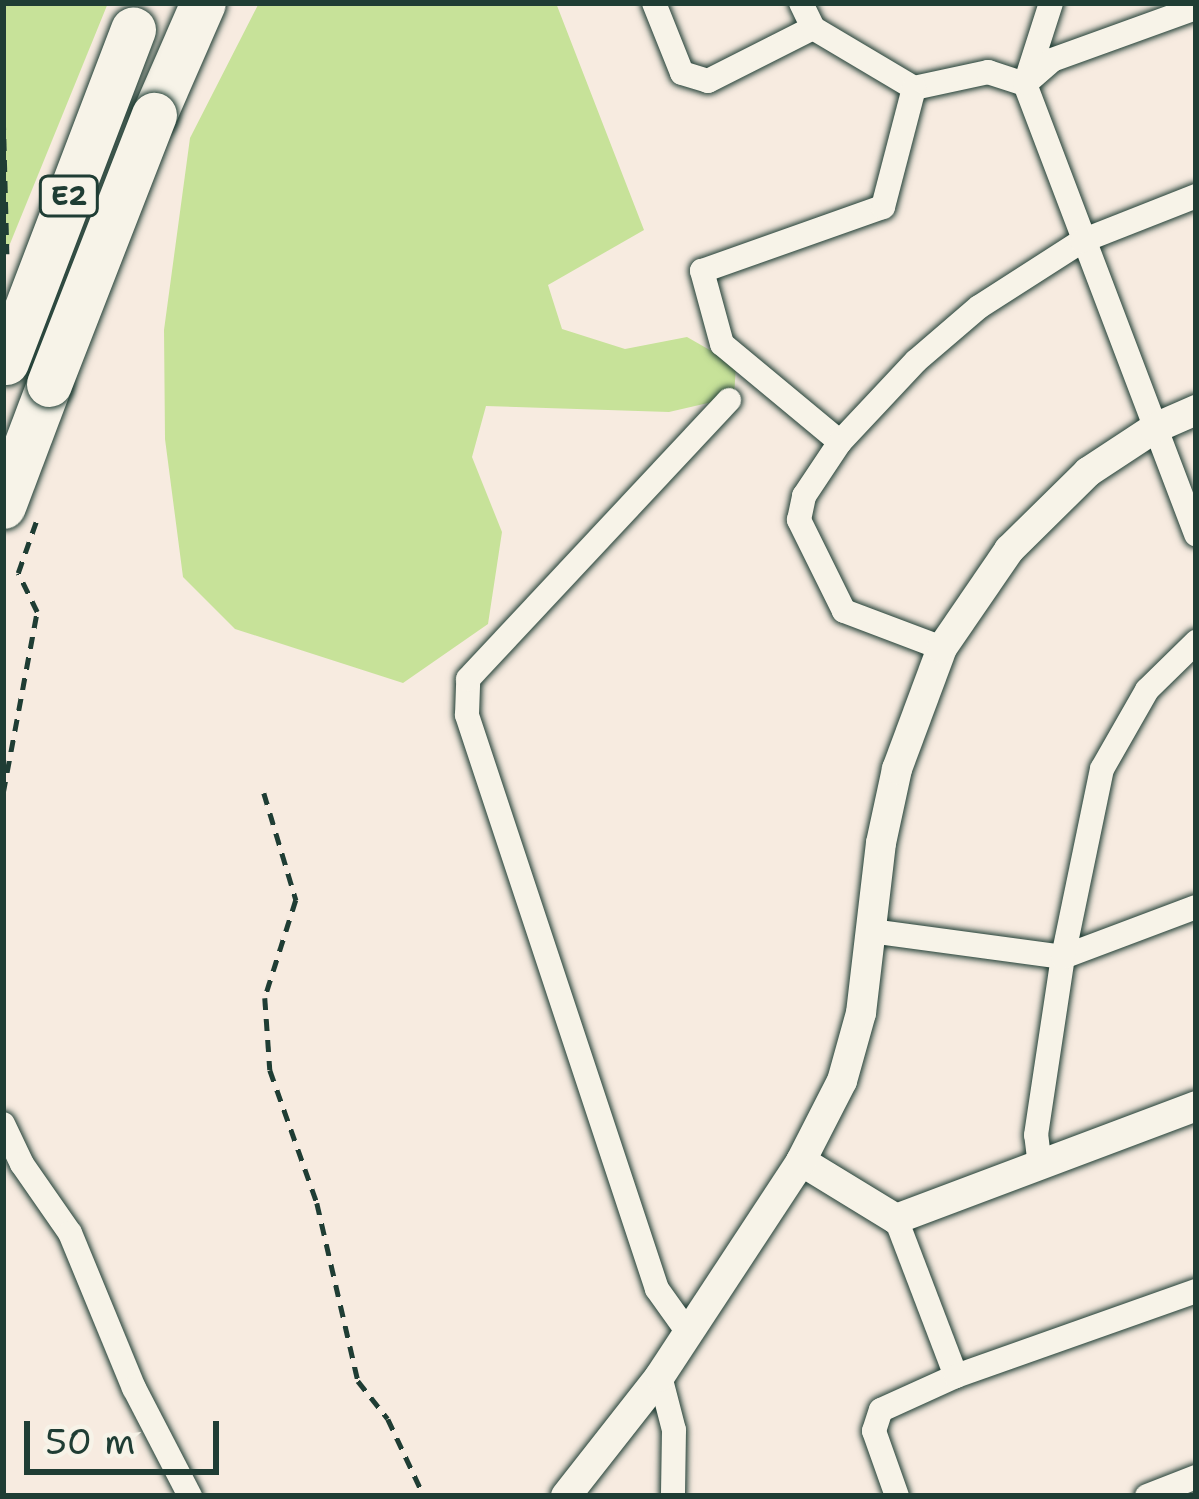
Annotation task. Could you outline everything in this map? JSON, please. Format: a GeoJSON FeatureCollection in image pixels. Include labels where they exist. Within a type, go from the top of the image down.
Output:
{"type":"FeatureCollection","features":[{"type":"Feature","properties":{"kind":"highway","name":"E2"},"geometry":{"type":"LineString","coordinates":[[3,506],[154,115],[203,3]]}},
{"type":"Feature","properties":{"kind":"highway","name":"E2"},"geometry":{"type":"LineString","coordinates":[[4,366],[139,16]]}},
{"type":"Feature","properties":{"kind":"street"},"geometry":{"type":"LineString","coordinates":[[654,3],[682,74],[708,80],[813,28]]}},
{"type":"Feature","properties":{"kind":"street"},"geometry":{"type":"LineString","coordinates":[[801,3],[813,28],[914,88],[988,72],[1024,84]]}},
{"type":"Feature","properties":{"kind":"street"},"geometry":{"type":"LineString","coordinates":[[1051,3],[1024,84],[1196,535]]}},
{"type":"Feature","properties":{"kind":"street"},"geometry":{"type":"LineString","coordinates":[[1024,84],[1052,60],[1196,8]]}},
{"type":"Feature","properties":{"kind":"street"},"geometry":{"type":"LineString","coordinates":[[840,442],[722,344],[702,271],[883,208],[914,88]]}},
{"type":"Feature","properties":{"kind":"street"},"geometry":{"type":"LineString","coordinates":[[942,648],[844,611],[799,520],[804,496],[840,442],[916,362],[979,307],[1082,242],[1196,196]]}},
{"type":"Feature","properties":{"kind":"street"},"geometry":{"type":"LineString","coordinates":[[687,1331],[657,1289],[466,715],[467,679],[729,400]]}},
{"type":"Feature","properties":{"kind":"street"},"geometry":{"type":"LineString","coordinates":[[566,1496],[660,1376],[801,1161],[842,1082],[861,1013],[897,769],[942,648],[1009,550],[1088,472],[1154,428],[1196,410]]}},
{"type":"Feature","properties":{"kind":"street"},"geometry":{"type":"LineString","coordinates":[[1040,1166],[1036,1135],[1063,957],[1102,769],[1147,690],[1196,642]]}},
{"type":"Feature","properties":{"kind":"street"},"geometry":{"type":"LineString","coordinates":[[871,932],[1063,957],[1196,907]]}},
{"type":"Feature","properties":{"kind":"street"},"geometry":{"type":"LineString","coordinates":[[896,1219],[1196,1106]]}},
{"type":"Feature","properties":{"kind":"street"},"geometry":{"type":"LineString","coordinates":[[3,1124],[22,1164],[70,1233],[134,1388],[190,1496]]}},
{"type":"Feature","properties":{"kind":"street"},"geometry":{"type":"LineString","coordinates":[[801,1161],[896,1219],[956,1376]]}},
{"type":"Feature","properties":{"kind":"street"},"geometry":{"type":"LineString","coordinates":[[897,1496],[874,1431],[881,1410],[956,1376],[1196,1291]]}},
{"type":"Feature","properties":{"kind":"street"},"geometry":{"type":"LineString","coordinates":[[660,1376],[674,1430],[673,1496]]}},
{"type":"Feature","properties":{"kind":"street"},"geometry":{"type":"LineString","coordinates":[[1147,1496],[1186,1486]]}},
{"type":"Feature","properties":{"kind":"path"},"geometry":{"type":"LineString","coordinates":[[264,793],[296,900],[265,998],[270,1070],[317,1204],[358,1381],[388,1418],[424,1496]]}},
{"type":"Feature","properties":{"kind":"green space"},"geometry":{"type":"Polygon","coordinates":[[[3,3],[108,3],[3,261],[3,3]]]}},
{"type":"Feature","properties":{"kind":"green space"},"geometry":{"type":"Polygon","coordinates":[[[259,3],[556,3],[644,230],[548,285],[562,329],[625,349],[687,337],[736,365],[734,397],[669,412],[486,406],[472,457],[502,532],[488,624],[403,683],[235,629],[183,577],[165,439],[164,330],[190,138],[259,3]]]}}]}
